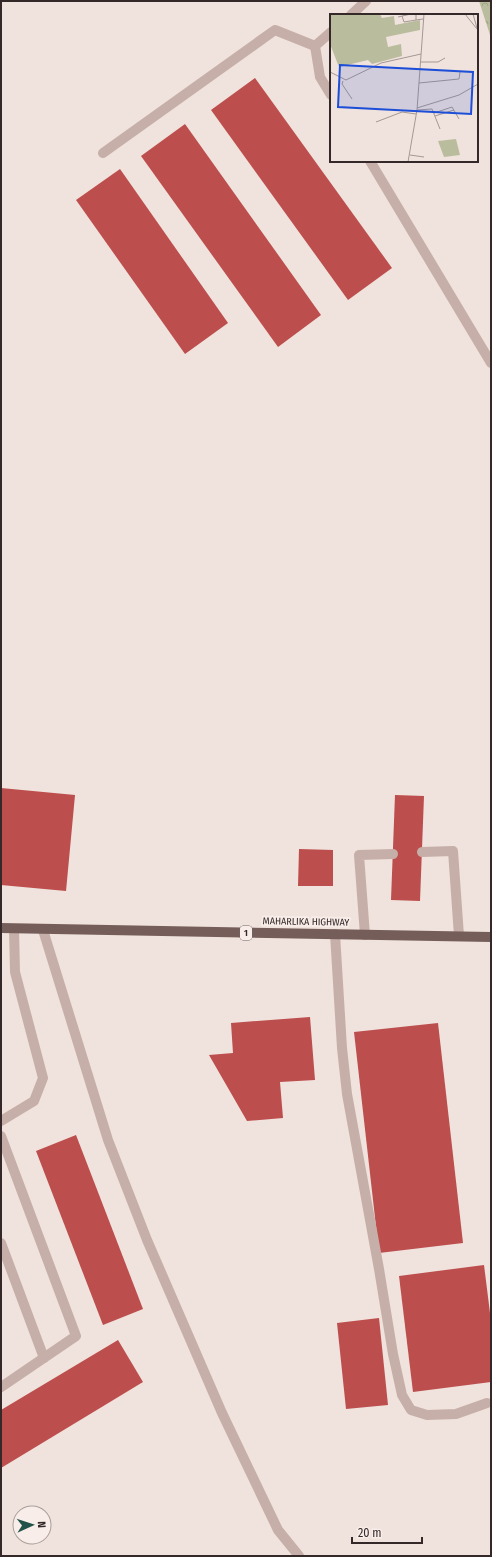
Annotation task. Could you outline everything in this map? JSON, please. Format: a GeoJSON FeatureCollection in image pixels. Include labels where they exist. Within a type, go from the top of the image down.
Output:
{"type":"FeatureCollection","features":[{"type":"Feature","properties":{"kind":"main road","name":"MAHARLIKA HIGHWAY"},"geometry":{"type":"LineString","coordinates":[[1,928],[43,930],[491,937]]}},
{"type":"Feature","properties":{"kind":"street"},"geometry":{"type":"LineString","coordinates":[[351,14],[366,1]]}},
{"type":"Feature","properties":{"kind":"street"},"geometry":{"type":"LineString","coordinates":[[103,153],[275,30],[316,46]]}},
{"type":"Feature","properties":{"kind":"street"},"geometry":{"type":"LineString","coordinates":[[316,46],[330,33]]}},
{"type":"Feature","properties":{"kind":"street"},"geometry":{"type":"LineString","coordinates":[[316,46],[320,77],[330,93]]}},
{"type":"Feature","properties":{"kind":"street"},"geometry":{"type":"LineString","coordinates":[[371,162],[491,363]]}},
{"type":"Feature","properties":{"kind":"street"},"geometry":{"type":"LineString","coordinates":[[422,852],[453,851],[459,936]]}},
{"type":"Feature","properties":{"kind":"street"},"geometry":{"type":"LineString","coordinates":[[365,935],[359,855],[393,854]]}},
{"type":"Feature","properties":{"kind":"street"},"geometry":{"type":"LineString","coordinates":[[1,1121],[34,1101],[43,1078],[15,972],[14,929]]}},
{"type":"Feature","properties":{"kind":"street"},"geometry":{"type":"LineString","coordinates":[[43,930],[108,1140],[147,1240],[222,1413],[278,1530],[300,1556]]}},
{"type":"Feature","properties":{"kind":"street"},"geometry":{"type":"LineString","coordinates":[[335,934],[342,1048],[347,1094],[393,1354],[402,1395],[411,1410],[427,1415],[456,1414],[487,1402]]}},
{"type":"Feature","properties":{"kind":"street"},"geometry":{"type":"LineString","coordinates":[[1,1136],[76,1336],[1,1387]]}},
{"type":"Feature","properties":{"kind":"street"},"geometry":{"type":"LineString","coordinates":[[1,1243],[44,1358]]}},
{"type":"Feature","properties":{"kind":"green space"},"geometry":{"type":"Polygon","coordinates":[[[479,1],[491,1],[491,38],[479,1]]]}},
{"type":"Feature","properties":{"kind":"building"},"geometry":{"type":"Polygon","coordinates":[[[255,78],[392,268],[348,300],[211,110],[255,78]]]}},
{"type":"Feature","properties":{"kind":"building"},"geometry":{"type":"Polygon","coordinates":[[[185,124],[321,315],[278,347],[141,156],[185,124]]]}},
{"type":"Feature","properties":{"kind":"building"},"geometry":{"type":"Polygon","coordinates":[[[120,169],[228,323],[185,354],[76,200],[120,169]]]}},
{"type":"Feature","properties":{"kind":"building"},"geometry":{"type":"Polygon","coordinates":[[[1,788],[75,795],[66,891],[1,885],[1,788]]]}},
{"type":"Feature","properties":{"kind":"building"},"geometry":{"type":"Polygon","coordinates":[[[395,795],[424,796],[420,901],[391,900],[395,795]]]}},
{"type":"Feature","properties":{"kind":"building"},"geometry":{"type":"Polygon","coordinates":[[[299,849],[333,850],[333,886],[298,886],[299,849]]]}},
{"type":"Feature","properties":{"kind":"building"},"geometry":{"type":"Polygon","coordinates":[[[310,1017],[315,1080],[280,1082],[283,1118],[247,1121],[209,1055],[233,1053],[231,1023],[310,1017]]]}},
{"type":"Feature","properties":{"kind":"building"},"geometry":{"type":"Polygon","coordinates":[[[438,1023],[463,1243],[379,1253],[354,1032],[438,1023]]]}},
{"type":"Feature","properties":{"kind":"building"},"geometry":{"type":"Polygon","coordinates":[[[76,1135],[143,1309],[103,1325],[36,1151],[76,1135]]]}},
{"type":"Feature","properties":{"kind":"building"},"geometry":{"type":"Polygon","coordinates":[[[484,1265],[491,1321],[491,1382],[413,1392],[399,1276],[484,1265]]]}},
{"type":"Feature","properties":{"kind":"building"},"geometry":{"type":"Polygon","coordinates":[[[379,1318],[388,1405],[346,1409],[337,1323],[379,1318]]]}},
{"type":"Feature","properties":{"kind":"building"},"geometry":{"type":"Polygon","coordinates":[[[118,1340],[143,1382],[1,1468],[1,1410],[118,1340]]]}}]}
